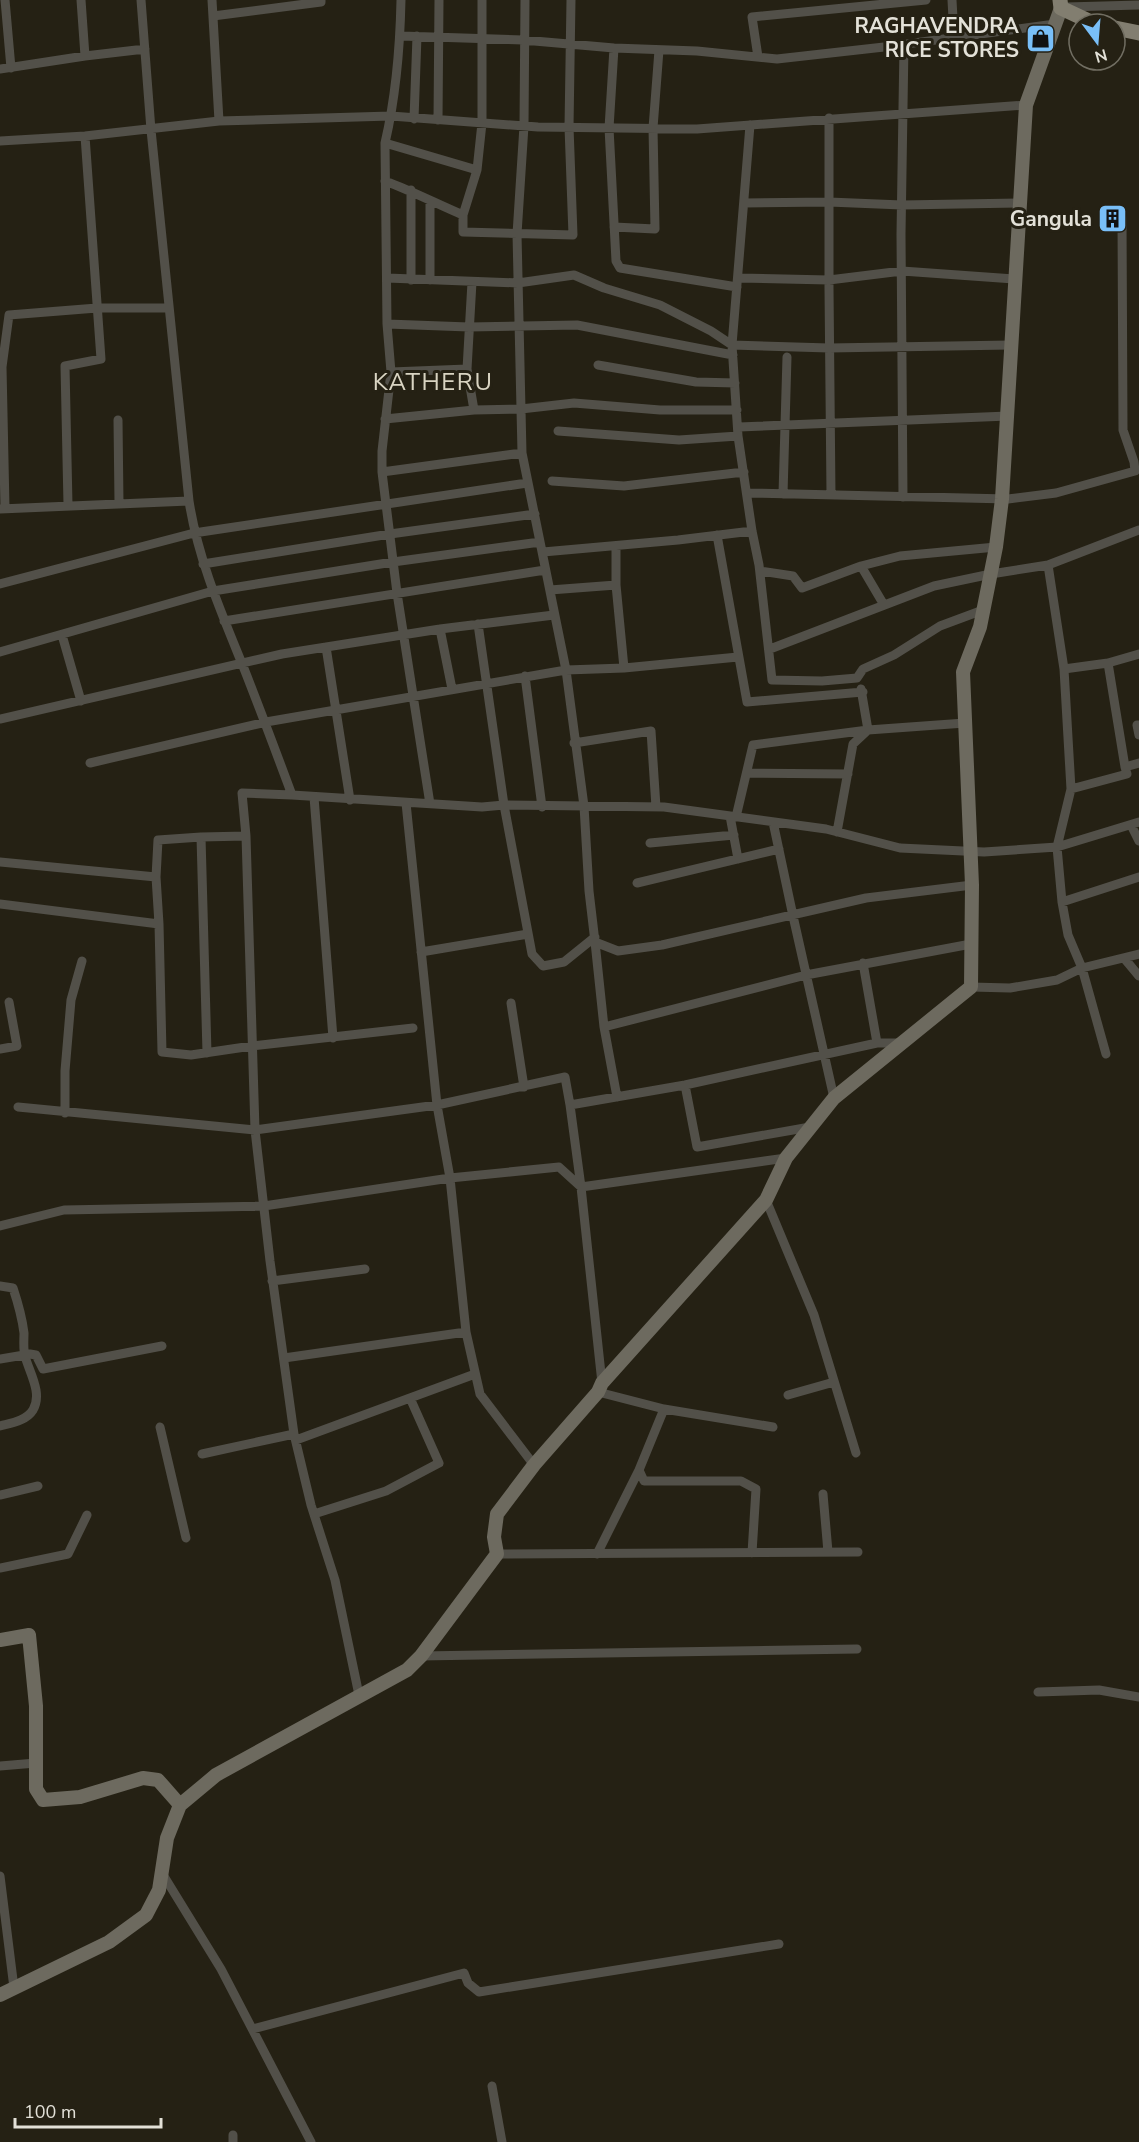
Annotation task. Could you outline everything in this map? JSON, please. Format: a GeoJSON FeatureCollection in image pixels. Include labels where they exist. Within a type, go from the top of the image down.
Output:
{"type":"FeatureCollection","features":[{"type":"Feature","properties":{"kind":"main road"},"geometry":{"type":"LineString","coordinates":[[0,1995],[109,1942],[146,1915],[159,1890],[166,1838],[180,1805],[216,1775],[407,1670],[421,1656],[497,1554],[494,1538],[497,1514],[534,1465],[600,1387],[766,1200],[786,1158],[810,1127],[834,1098],[971,987],[972,885],[963,672],[980,627],[996,547],[1002,499],[1026,105],[1060,4],[1074,12]]}},
{"type":"Feature","properties":{"kind":"main road"},"geometry":{"type":"LineString","coordinates":[[0,1640],[29,1635],[36,1706],[36,1789],[43,1800],[80,1797],[143,1779],[158,1780],[180,1805]]}},
{"type":"Feature","properties":{"kind":"street"},"geometry":{"type":"LineString","coordinates":[[5,0],[11,68]]}},
{"type":"Feature","properties":{"kind":"street"},"geometry":{"type":"LineString","coordinates":[[81,0],[85,56]]}},
{"type":"Feature","properties":{"kind":"street"},"geometry":{"type":"LineString","coordinates":[[141,0],[151,130],[194,533],[224,621],[266,722],[292,795]]}},
{"type":"Feature","properties":{"kind":"street"},"geometry":{"type":"LineString","coordinates":[[212,0],[219,121]]}},
{"type":"Feature","properties":{"kind":"street"},"geometry":{"type":"LineString","coordinates":[[213,16],[321,2],[321,0]]}},
{"type":"Feature","properties":{"kind":"street"},"geometry":{"type":"LineString","coordinates":[[400,0],[400,36],[391,116],[385,143],[387,324],[390,372],[382,472],[397,593],[430,804]]}},
{"type":"Feature","properties":{"kind":"street"},"geometry":{"type":"LineString","coordinates":[[438,120],[439,0]]}},
{"type":"Feature","properties":{"kind":"street"},"geometry":{"type":"LineString","coordinates":[[483,0],[482,123],[477,170],[463,215],[463,232],[573,236],[569,127],[571,0]]}},
{"type":"Feature","properties":{"kind":"street"},"geometry":{"type":"LineString","coordinates":[[525,0],[524,126],[517,234],[522,453],[566,670],[584,806],[588,891],[604,1027],[617,1097]]}},
{"type":"Feature","properties":{"kind":"street"},"geometry":{"type":"LineString","coordinates":[[758,57],[752,17],[926,0]]}},
{"type":"Feature","properties":{"kind":"street"},"geometry":{"type":"LineString","coordinates":[[952,0],[954,38]]}},
{"type":"Feature","properties":{"kind":"street"},"geometry":{"type":"LineString","coordinates":[[1060,4],[1139,5]]}},
{"type":"Feature","properties":{"kind":"street"},"geometry":{"type":"LineString","coordinates":[[400,36],[523,40],[777,59],[1055,24]]}},
{"type":"Feature","properties":{"kind":"street"},"geometry":{"type":"LineString","coordinates":[[414,119],[417,36]]}},
{"type":"Feature","properties":{"kind":"street"},"geometry":{"type":"LineString","coordinates":[[903,497],[902,113],[904,44]]}},
{"type":"Feature","properties":{"kind":"street"},"geometry":{"type":"LineString","coordinates":[[614,48],[609,128],[616,261],[620,268],[738,282],[828,280],[902,272],[1014,279]]}},
{"type":"Feature","properties":{"kind":"street"},"geometry":{"type":"LineString","coordinates":[[0,69],[145,49]]}},
{"type":"Feature","properties":{"kind":"street"},"geometry":{"type":"LineString","coordinates":[[614,227],[655,229],[653,128],[659,50]]}},
{"type":"Feature","properties":{"kind":"street"},"geometry":{"type":"LineString","coordinates":[[0,141],[151,130],[219,121],[391,116],[524,126],[697,129],[1026,105]]}},
{"type":"Feature","properties":{"kind":"street"},"geometry":{"type":"LineString","coordinates":[[829,118],[828,280],[831,495]]}},
{"type":"Feature","properties":{"kind":"street"},"geometry":{"type":"LineString","coordinates":[[750,125],[732,345],[738,432],[760,571],[772,680],[822,681],[857,678]]}},
{"type":"Feature","properties":{"kind":"street"},"geometry":{"type":"LineString","coordinates":[[68,505],[65,366],[101,359],[85,136]]}},
{"type":"Feature","properties":{"kind":"street"},"geometry":{"type":"LineString","coordinates":[[385,143],[477,170]]}},
{"type":"Feature","properties":{"kind":"street"},"geometry":{"type":"LineString","coordinates":[[385,181],[411,190],[463,215]]}},
{"type":"Feature","properties":{"kind":"street"},"geometry":{"type":"LineString","coordinates":[[411,190],[411,280]]}},
{"type":"Feature","properties":{"kind":"street"},"geometry":{"type":"LineString","coordinates":[[430,201],[430,280]]}},
{"type":"Feature","properties":{"kind":"street"},"geometry":{"type":"LineString","coordinates":[[744,203],[829,202],[902,205],[1019,203]]}},
{"type":"Feature","properties":{"kind":"street"},"geometry":{"type":"LineString","coordinates":[[748,493],[1002,499],[1056,493],[1135,471],[1137,467],[1123,430],[1122,218]]}},
{"type":"Feature","properties":{"kind":"street"},"geometry":{"type":"LineString","coordinates":[[387,278],[518,283],[574,275],[604,288],[660,305],[711,331],[732,345],[830,348],[1010,345]]}},
{"type":"Feature","properties":{"kind":"street"},"geometry":{"type":"LineString","coordinates":[[472,282],[467,369],[474,410]]}},
{"type":"Feature","properties":{"kind":"street"},"geometry":{"type":"LineString","coordinates":[[169,308],[97,308],[9,315],[2,367],[2,508],[189,501]]}},
{"type":"Feature","properties":{"kind":"street"},"geometry":{"type":"LineString","coordinates":[[387,324],[469,327],[577,325],[733,355]]}},
{"type":"Feature","properties":{"kind":"street"},"geometry":{"type":"LineString","coordinates":[[783,494],[787,357]]}},
{"type":"Feature","properties":{"kind":"street"},"geometry":{"type":"LineString","coordinates":[[598,365],[696,382],[735,383]]}},
{"type":"Feature","properties":{"kind":"street"},"geometry":{"type":"LineString","coordinates":[[390,372],[467,369]]}},
{"type":"Feature","properties":{"kind":"street"},"geometry":{"type":"LineString","coordinates":[[385,419],[574,403],[660,410],[737,410]]}},
{"type":"Feature","properties":{"kind":"street"},"geometry":{"type":"LineString","coordinates":[[558,431],[679,440],[785,425],[1008,416]]}},
{"type":"Feature","properties":{"kind":"street"},"geometry":{"type":"LineString","coordinates":[[118,420],[119,503]]}},
{"type":"Feature","properties":{"kind":"street"},"geometry":{"type":"LineString","coordinates":[[382,472],[522,453]]}},
{"type":"Feature","properties":{"kind":"street"},"geometry":{"type":"LineString","coordinates":[[552,481],[624,486],[744,472]]}},
{"type":"Feature","properties":{"kind":"street"},"geometry":{"type":"LineString","coordinates":[[0,584],[194,533],[527,483]]}},
{"type":"Feature","properties":{"kind":"street"},"geometry":{"type":"LineString","coordinates":[[203,564],[390,534],[535,514]]}},
{"type":"Feature","properties":{"kind":"street"},"geometry":{"type":"LineString","coordinates":[[543,552],[752,531]]}},
{"type":"Feature","properties":{"kind":"street"},"geometry":{"type":"LineString","coordinates":[[770,649],[934,586],[1048,565],[1139,531]]}},
{"type":"Feature","properties":{"kind":"street"},"geometry":{"type":"LineString","coordinates":[[717,535],[747,702],[863,692]]}},
{"type":"Feature","properties":{"kind":"street"},"geometry":{"type":"LineString","coordinates":[[0,652],[213,591],[393,562],[540,542]]}},
{"type":"Feature","properties":{"kind":"street"},"geometry":{"type":"LineString","coordinates":[[616,546],[616,585],[624,668]]}},
{"type":"Feature","properties":{"kind":"street"},"geometry":{"type":"LineString","coordinates":[[760,571],[793,576],[802,588],[861,566],[900,556],[996,547]]}},
{"type":"Feature","properties":{"kind":"street"},"geometry":{"type":"LineString","coordinates":[[1048,565],[1064,669],[1071,789],[1057,847],[1062,902],[1068,935],[1082,968],[1107,1054]]}},
{"type":"Feature","properties":{"kind":"street"},"geometry":{"type":"LineString","coordinates":[[861,566],[884,605]]}},
{"type":"Feature","properties":{"kind":"street"},"geometry":{"type":"LineString","coordinates":[[224,621],[545,570]]}},
{"type":"Feature","properties":{"kind":"street"},"geometry":{"type":"LineString","coordinates":[[550,590],[616,585]]}},
{"type":"Feature","properties":{"kind":"street"},"geometry":{"type":"LineString","coordinates":[[857,678],[862,669],[894,655],[940,626],[983,610]]}},
{"type":"Feature","properties":{"kind":"street"},"geometry":{"type":"LineString","coordinates":[[0,719],[241,662],[403,634],[554,615]]}},
{"type":"Feature","properties":{"kind":"street"},"geometry":{"type":"LineString","coordinates":[[478,624],[504,805],[532,954],[543,966],[564,962],[595,939]]}},
{"type":"Feature","properties":{"kind":"street"},"geometry":{"type":"LineString","coordinates":[[440,629],[452,689]]}},
{"type":"Feature","properties":{"kind":"street"},"geometry":{"type":"LineString","coordinates":[[62,634],[81,701]]}},
{"type":"Feature","properties":{"kind":"street"},"geometry":{"type":"LineString","coordinates":[[326,647],[350,800]]}},
{"type":"Feature","properties":{"kind":"street"},"geometry":{"type":"LineString","coordinates":[[1064,669],[1108,663],[1139,654]]}},
{"type":"Feature","properties":{"kind":"street"},"geometry":{"type":"LineString","coordinates":[[90,763],[266,722],[525,676],[566,670],[624,668],[738,657]]}},
{"type":"Feature","properties":{"kind":"street"},"geometry":{"type":"LineString","coordinates":[[1071,789],[1127,774],[1108,663]]}},
{"type":"Feature","properties":{"kind":"street"},"geometry":{"type":"LineString","coordinates":[[525,676],[542,807]]}},
{"type":"Feature","properties":{"kind":"street"},"geometry":{"type":"LineString","coordinates":[[857,678],[863,692],[868,730]]}},
{"type":"Feature","properties":{"kind":"street"},"geometry":{"type":"LineString","coordinates":[[738,859],[733,816],[747,773],[753,745],[868,730],[965,723]]}},
{"type":"Feature","properties":{"kind":"street"},"geometry":{"type":"LineString","coordinates":[[1139,725],[1137,725],[1139,735]]}},
{"type":"Feature","properties":{"kind":"street"},"geometry":{"type":"LineString","coordinates":[[837,832],[853,744],[868,730]]}},
{"type":"Feature","properties":{"kind":"street"},"geometry":{"type":"LineString","coordinates":[[574,743],[651,731],[656,807]]}},
{"type":"Feature","properties":{"kind":"street"},"geometry":{"type":"LineString","coordinates":[[1125,767],[1139,763]]}},
{"type":"Feature","properties":{"kind":"street"},"geometry":{"type":"LineString","coordinates":[[747,773],[848,774]]}},
{"type":"Feature","properties":{"kind":"street"},"geometry":{"type":"LineString","coordinates":[[359,1695],[335,1580],[314,1514],[295,1437],[272,1281],[255,1130],[246,836],[242,793],[482,807],[504,805],[656,807],[837,832],[900,848],[971,852],[1057,847],[1135,824],[1139,841]]}},
{"type":"Feature","properties":{"kind":"street"},"geometry":{"type":"LineString","coordinates":[[314,797],[333,1038]]}},
{"type":"Feature","properties":{"kind":"street"},"geometry":{"type":"LineString","coordinates":[[406,803],[437,1105],[450,1178],[466,1332],[480,1394],[534,1465]]}},
{"type":"Feature","properties":{"kind":"street"},"geometry":{"type":"LineString","coordinates":[[773,822],[834,1098]]}},
{"type":"Feature","properties":{"kind":"street"},"geometry":{"type":"LineString","coordinates":[[650,843],[734,835]]}},
{"type":"Feature","properties":{"kind":"street"},"geometry":{"type":"LineString","coordinates":[[246,836],[158,840],[156,877],[162,1052],[191,1055],[413,1028]]}},
{"type":"Feature","properties":{"kind":"street"},"geometry":{"type":"LineString","coordinates":[[201,837],[207,1053]]}},
{"type":"Feature","properties":{"kind":"street"},"geometry":{"type":"LineString","coordinates":[[637,883],[779,849]]}},
{"type":"Feature","properties":{"kind":"street"},"geometry":{"type":"LineString","coordinates":[[0,862],[156,877]]}},
{"type":"Feature","properties":{"kind":"street"},"geometry":{"type":"LineString","coordinates":[[1062,902],[1139,876]]}},
{"type":"Feature","properties":{"kind":"street"},"geometry":{"type":"LineString","coordinates":[[595,939],[618,951],[662,945],[866,898],[972,885]]}},
{"type":"Feature","properties":{"kind":"street"},"geometry":{"type":"LineString","coordinates":[[0,904],[159,924]]}},
{"type":"Feature","properties":{"kind":"street"},"geometry":{"type":"LineString","coordinates":[[422,952],[528,934]]}},
{"type":"Feature","properties":{"kind":"street"},"geometry":{"type":"LineString","coordinates":[[604,1027],[807,975],[970,944]]}},
{"type":"Feature","properties":{"kind":"street"},"geometry":{"type":"LineString","coordinates":[[971,987],[1010,988],[1057,980],[1082,968],[1139,954]]}},
{"type":"Feature","properties":{"kind":"street"},"geometry":{"type":"LineString","coordinates":[[1124,958],[1139,976]]}},
{"type":"Feature","properties":{"kind":"street"},"geometry":{"type":"LineString","coordinates":[[65,1113],[65,1071],[71,1000],[82,961]]}},
{"type":"Feature","properties":{"kind":"street"},"geometry":{"type":"LineString","coordinates":[[863,963],[877,1043]]}},
{"type":"Feature","properties":{"kind":"street"},"geometry":{"type":"LineString","coordinates":[[0,1049],[17,1046],[9,1002]]}},
{"type":"Feature","properties":{"kind":"street"},"geometry":{"type":"LineString","coordinates":[[511,1003],[524,1087]]}},
{"type":"Feature","properties":{"kind":"street"},"geometry":{"type":"LineString","coordinates":[[570,1105],[685,1085],[877,1043],[902,1043]]}},
{"type":"Feature","properties":{"kind":"street"},"geometry":{"type":"LineString","coordinates":[[18,1107],[255,1130],[437,1105],[565,1077],[581,1187],[600,1387],[664,1409],[773,1427]]}},
{"type":"Feature","properties":{"kind":"street"},"geometry":{"type":"LineString","coordinates":[[685,1085],[697,1147],[810,1127]]}},
{"type":"Feature","properties":{"kind":"street"},"geometry":{"type":"LineString","coordinates":[[581,1187],[786,1158]]}},
{"type":"Feature","properties":{"kind":"street"},"geometry":{"type":"LineString","coordinates":[[0,1226],[64,1210],[264,1206],[450,1178],[559,1167],[581,1187]]}},
{"type":"Feature","properties":{"kind":"street"},"geometry":{"type":"LineString","coordinates":[[766,1200],[814,1315],[856,1453]]}},
{"type":"Feature","properties":{"kind":"street"},"geometry":{"type":"LineString","coordinates":[[272,1281],[365,1269]]}},
{"type":"Feature","properties":{"kind":"street"},"geometry":{"type":"LineString","coordinates":[[0,1286],[13,1288],[21,1312],[24,1355],[34,1378],[35,1406],[32,1413],[20,1420],[0,1426]]}},
{"type":"Feature","properties":{"kind":"street"},"geometry":{"type":"LineString","coordinates":[[284,1358],[466,1332]]}},
{"type":"Feature","properties":{"kind":"street"},"geometry":{"type":"LineString","coordinates":[[0,1359],[36,1355],[43,1369],[162,1346]]}},
{"type":"Feature","properties":{"kind":"street"},"geometry":{"type":"LineString","coordinates":[[202,1454],[295,1437],[475,1374]]}},
{"type":"Feature","properties":{"kind":"street"},"geometry":{"type":"LineString","coordinates":[[788,1395],[834,1382]]}},
{"type":"Feature","properties":{"kind":"street"},"geometry":{"type":"LineString","coordinates":[[314,1514],[386,1491],[439,1462],[410,1398]]}},
{"type":"Feature","properties":{"kind":"street"},"geometry":{"type":"LineString","coordinates":[[597,1554],[639,1470],[664,1409]]}},
{"type":"Feature","properties":{"kind":"street"},"geometry":{"type":"LineString","coordinates":[[160,1427],[186,1538]]}},
{"type":"Feature","properties":{"kind":"street"},"geometry":{"type":"LineString","coordinates":[[639,1470],[644,1481],[741,1481],[756,1489],[752,1553]]}},
{"type":"Feature","properties":{"kind":"street"},"geometry":{"type":"LineString","coordinates":[[0,1495],[39,1485]]}},
{"type":"Feature","properties":{"kind":"street"},"geometry":{"type":"LineString","coordinates":[[823,1494],[828,1552]]}},
{"type":"Feature","properties":{"kind":"street"},"geometry":{"type":"LineString","coordinates":[[0,1568],[68,1554],[87,1515]]}},
{"type":"Feature","properties":{"kind":"street"},"geometry":{"type":"LineString","coordinates":[[497,1554],[858,1552]]}},
{"type":"Feature","properties":{"kind":"street"},"geometry":{"type":"LineString","coordinates":[[421,1656],[857,1649]]}},
{"type":"Feature","properties":{"kind":"street"},"geometry":{"type":"LineString","coordinates":[[1038,1692],[1099,1690],[1139,1697]]}},
{"type":"Feature","properties":{"kind":"street"},"geometry":{"type":"LineString","coordinates":[[0,1766],[36,1763]]}},
{"type":"Feature","properties":{"kind":"street"},"geometry":{"type":"LineString","coordinates":[[162,1874],[221,1969],[311,2142]]}},
{"type":"Feature","properties":{"kind":"street"},"geometry":{"type":"LineString","coordinates":[[0,1876],[14,1988]]}},
{"type":"Feature","properties":{"kind":"street"},"geometry":{"type":"LineString","coordinates":[[253,2029],[464,1973],[468,1983],[478,1992],[779,1944]]}},
{"type":"Feature","properties":{"kind":"street"},"geometry":{"type":"LineString","coordinates":[[492,2086],[502,2142]]}},
{"type":"Feature","properties":{"kind":"place","name":"RAGHAVENDRA RICE STORES"},"geometry":{"type":"Point","coordinates":[1040,38]}},
{"type":"Feature","properties":{"kind":"place","name":"Gangula"},"geometry":{"type":"Point","coordinates":[1113,219]}},
{"type":"Feature","properties":{"kind":"district","name":"KATHERU"},"geometry":{"type":"Point","coordinates":[433,382]}}]}
